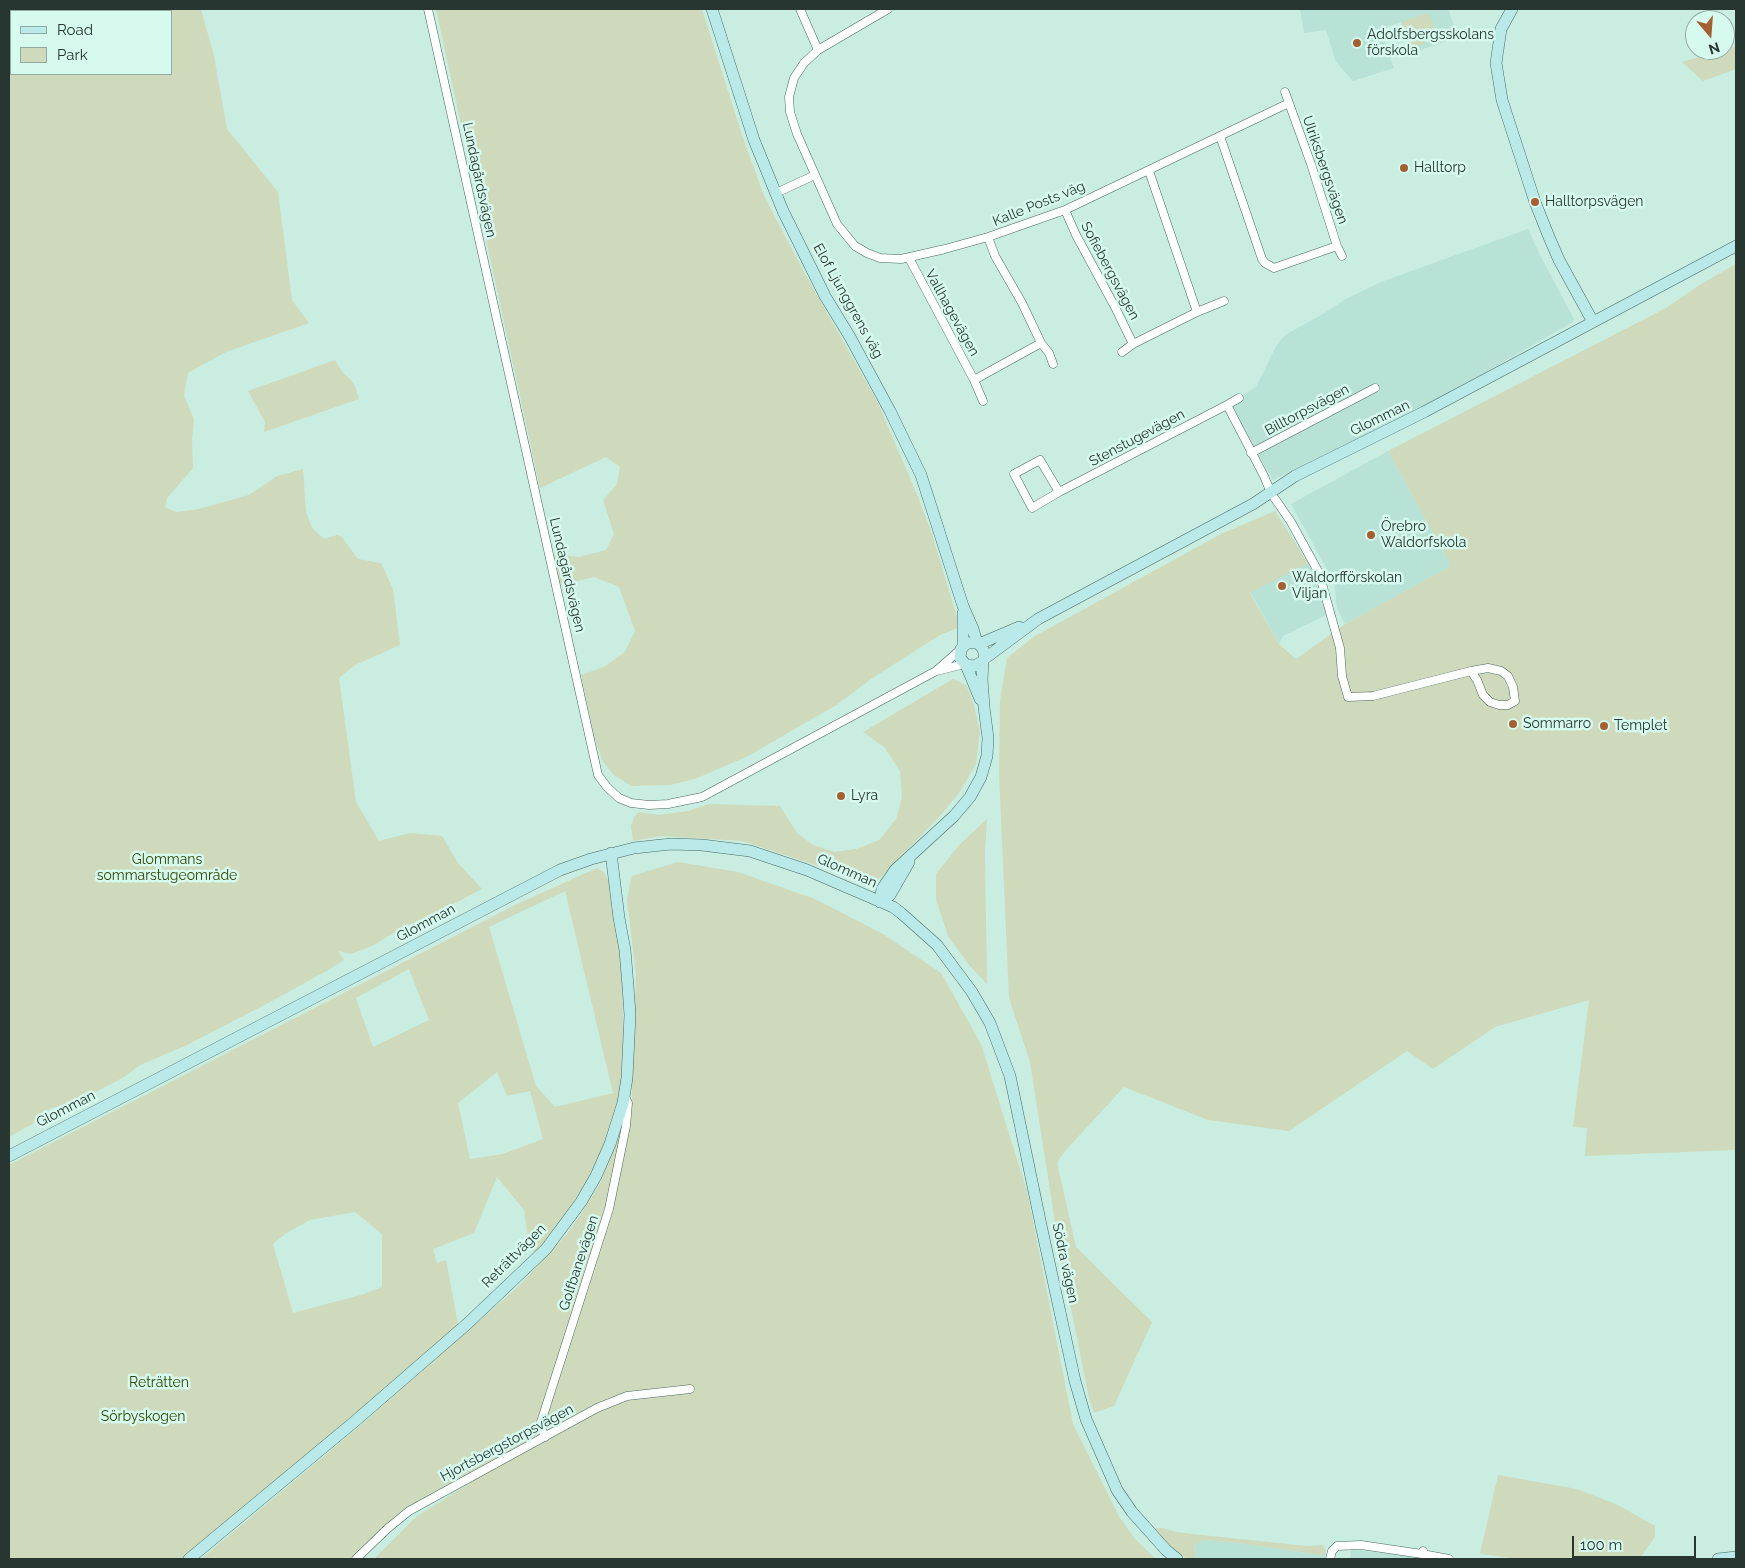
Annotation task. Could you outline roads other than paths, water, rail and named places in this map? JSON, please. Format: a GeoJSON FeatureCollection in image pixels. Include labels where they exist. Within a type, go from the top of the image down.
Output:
{"type":"FeatureCollection","features":[{"type":"Feature","properties":{"kind":"street","name":"Lundagårdsvägen"},"geometry":{"type":"LineString","coordinates":[[428,9],[575,662],[598,775],[607,787],[619,798],[631,803],[649,805],[668,804],[702,797],[936,672],[965,665]]}},
{"type":"Feature","properties":{"kind":"street","name":"Elof Ljunggrens väg"},"geometry":{"type":"LineString","coordinates":[[712,9],[754,140],[776,193],[805,256],[890,411],[921,475],[962,606],[978,643]]}},
{"type":"Feature","properties":{"kind":"street"},"geometry":{"type":"LineString","coordinates":[[800,9],[818,50]]}},
{"type":"Feature","properties":{"kind":"street","name":"Kalle Posts väg"},"geometry":{"type":"LineString","coordinates":[[886,9],[818,50],[804,63],[794,78],[789,97],[790,112],[796,134],[837,224],[855,246],[880,258],[894,260],[909,258],[988,237],[1065,210],[1289,103]]}},
{"type":"Feature","properties":{"kind":"street"},"geometry":{"type":"LineString","coordinates":[[1512,9],[1501,29],[1496,63],[1502,100],[1535,202],[1558,260],[1593,322]]}},
{"type":"Feature","properties":{"kind":"street"},"geometry":{"type":"LineString","coordinates":[[1285,92],[1289,103]]}},
{"type":"Feature","properties":{"kind":"street","name":"Ulriksbergsvägen"},"geometry":{"type":"LineString","coordinates":[[1289,103],[1342,256]]}},
{"type":"Feature","properties":{"kind":"street","name":"Ulriksbergsvägen"},"geometry":{"type":"LineString","coordinates":[[1220,136],[1265,263],[1274,268],[1337,246]]}},
{"type":"Feature","properties":{"kind":"street"},"geometry":{"type":"LineString","coordinates":[[1149,171],[1197,312]]}},
{"type":"Feature","properties":{"kind":"street"},"geometry":{"type":"LineString","coordinates":[[776,193],[815,175]]}},
{"type":"Feature","properties":{"kind":"street","name":"Sofiebergsvägen"},"geometry":{"type":"LineString","coordinates":[[1065,210],[1076,235],[1133,344]]}},
{"type":"Feature","properties":{"kind":"street"},"geometry":{"type":"LineString","coordinates":[[988,237],[995,256],[1049,353],[1053,364]]}},
{"type":"Feature","properties":{"kind":"street","name":"Glomman"},"geometry":{"type":"LineString","coordinates":[[978,643],[1038,619],[1253,504],[1295,476],[1424,412],[1736,246]]}},
{"type":"Feature","properties":{"kind":"street","name":"Vallhagevägen"},"geometry":{"type":"LineString","coordinates":[[909,258],[974,380],[983,401]]}},
{"type":"Feature","properties":{"kind":"street"},"geometry":{"type":"LineString","coordinates":[[1122,352],[1133,344],[1224,300]]}},
{"type":"Feature","properties":{"kind":"street"},"geometry":{"type":"LineString","coordinates":[[974,380],[1042,343]]}},
{"type":"Feature","properties":{"kind":"street","name":"Billtorpsvägen"},"geometry":{"type":"LineString","coordinates":[[1251,453],[1375,388]]}},
{"type":"Feature","properties":{"kind":"street","name":"Stenstugevägen"},"geometry":{"type":"LineString","coordinates":[[1059,492],[1040,460],[1014,474],[1032,508],[1239,398]]}},
{"type":"Feature","properties":{"kind":"street"},"geometry":{"type":"LineString","coordinates":[[1227,405],[1271,493],[1319,573],[1340,648],[1342,676],[1348,698],[1373,696],[1471,671],[1488,668],[1501,671],[1508,676],[1513,687],[1514,701],[1508,705],[1499,706],[1490,702],[1483,695],[1471,671]]}},
{"type":"Feature","properties":{"kind":"street","name":"Elof Ljunggrens väg"},"geometry":{"type":"LineString","coordinates":[[962,606],[962,647]]}},
{"type":"Feature","properties":{"kind":"street","name":"Glomman"},"geometry":{"type":"LineString","coordinates":[[9,1156],[552,874],[612,853],[671,844],[702,845],[750,851],[825,877],[880,902],[882,889],[895,870],[954,816],[970,798],[981,777],[988,738],[984,707],[983,660],[1038,619]]}},
{"type":"Feature","properties":{"kind":"street"},"geometry":{"type":"LineString","coordinates":[[970,642],[978,643],[984,650],[983,660],[975,666],[965,665],[960,658],[962,647],[970,642]]}},
{"type":"Feature","properties":{"kind":"street","name":"Lundagårdsvägen"},"geometry":{"type":"LineString","coordinates":[[936,672],[962,647]]}},
{"type":"Feature","properties":{"kind":"street","name":"Glomman"},"geometry":{"type":"LineString","coordinates":[[965,665],[984,707]]}},
{"type":"Feature","properties":{"kind":"street","name":"Reträttvägen"},"geometry":{"type":"LineString","coordinates":[[189,1559],[354,1422],[467,1324],[546,1249],[581,1202],[596,1176],[615,1128],[627,1078],[628,986],[612,853]]}},
{"type":"Feature","properties":{"kind":"street","name":"Södra vägen"},"geometry":{"type":"LineString","coordinates":[[880,902],[888,913],[913,930],[948,961],[972,992],[990,1023],[1010,1076],[1075,1381],[1086,1419],[1117,1490],[1137,1518],[1166,1550],[1177,1559]]}},
{"type":"Feature","properties":{"kind":"street","name":"Golfbanevägen"},"geometry":{"type":"LineString","coordinates":[[545,1436],[540,1425],[609,1209],[626,1126],[628,1103],[624,1095]]}},
{"type":"Feature","properties":{"kind":"street","name":"Hjortsbergstorpsvägen"},"geometry":{"type":"LineString","coordinates":[[356,1559],[409,1510],[612,1401],[627,1396],[690,1389]]}},
{"type":"Feature","properties":{"kind":"street"},"geometry":{"type":"LineString","coordinates":[[1330,1559],[1332,1551],[1337,1546],[1361,1545],[1423,1551],[1449,1559]]}},
{"type":"Feature","properties":{"kind":"street"},"geometry":{"type":"LineString","coordinates":[[1718,1559],[1736,1557]]}},
{"type":"Feature","properties":{"kind":"place","name":"Adolfsbergsskolans förskola"},"geometry":{"type":"Point","coordinates":[1357,43]}},
{"type":"Feature","properties":{"kind":"place","name":"Halltorp"},"geometry":{"type":"Point","coordinates":[1404,168]}},
{"type":"Feature","properties":{"kind":"place","name":"Halltorpsvägen"},"geometry":{"type":"Point","coordinates":[1535,202]}},
{"type":"Feature","properties":{"kind":"place","name":"Örebro Waldorfskola"},"geometry":{"type":"Point","coordinates":[1371,535]}},
{"type":"Feature","properties":{"kind":"place","name":"Waldorfförskolan Viljan"},"geometry":{"type":"Point","coordinates":[1282,586]}},
{"type":"Feature","properties":{"kind":"place","name":"Sommarro"},"geometry":{"type":"Point","coordinates":[1513,724]}},
{"type":"Feature","properties":{"kind":"place","name":"Templet"},"geometry":{"type":"Point","coordinates":[1604,726]}},
{"type":"Feature","properties":{"kind":"place","name":"Lyra"},"geometry":{"type":"Point","coordinates":[841,796]}},
{"type":"Feature","properties":{"kind":"park label","name":"Glommans sommarstugeområde"},"geometry":{"type":"Point","coordinates":[167,868]}},
{"type":"Feature","properties":{"kind":"park label","name":"Reträtten"},"geometry":{"type":"Point","coordinates":[159,1383]}},
{"type":"Feature","properties":{"kind":"park label","name":"Sörbyskogen"},"geometry":{"type":"Point","coordinates":[143,1417]}}]}
